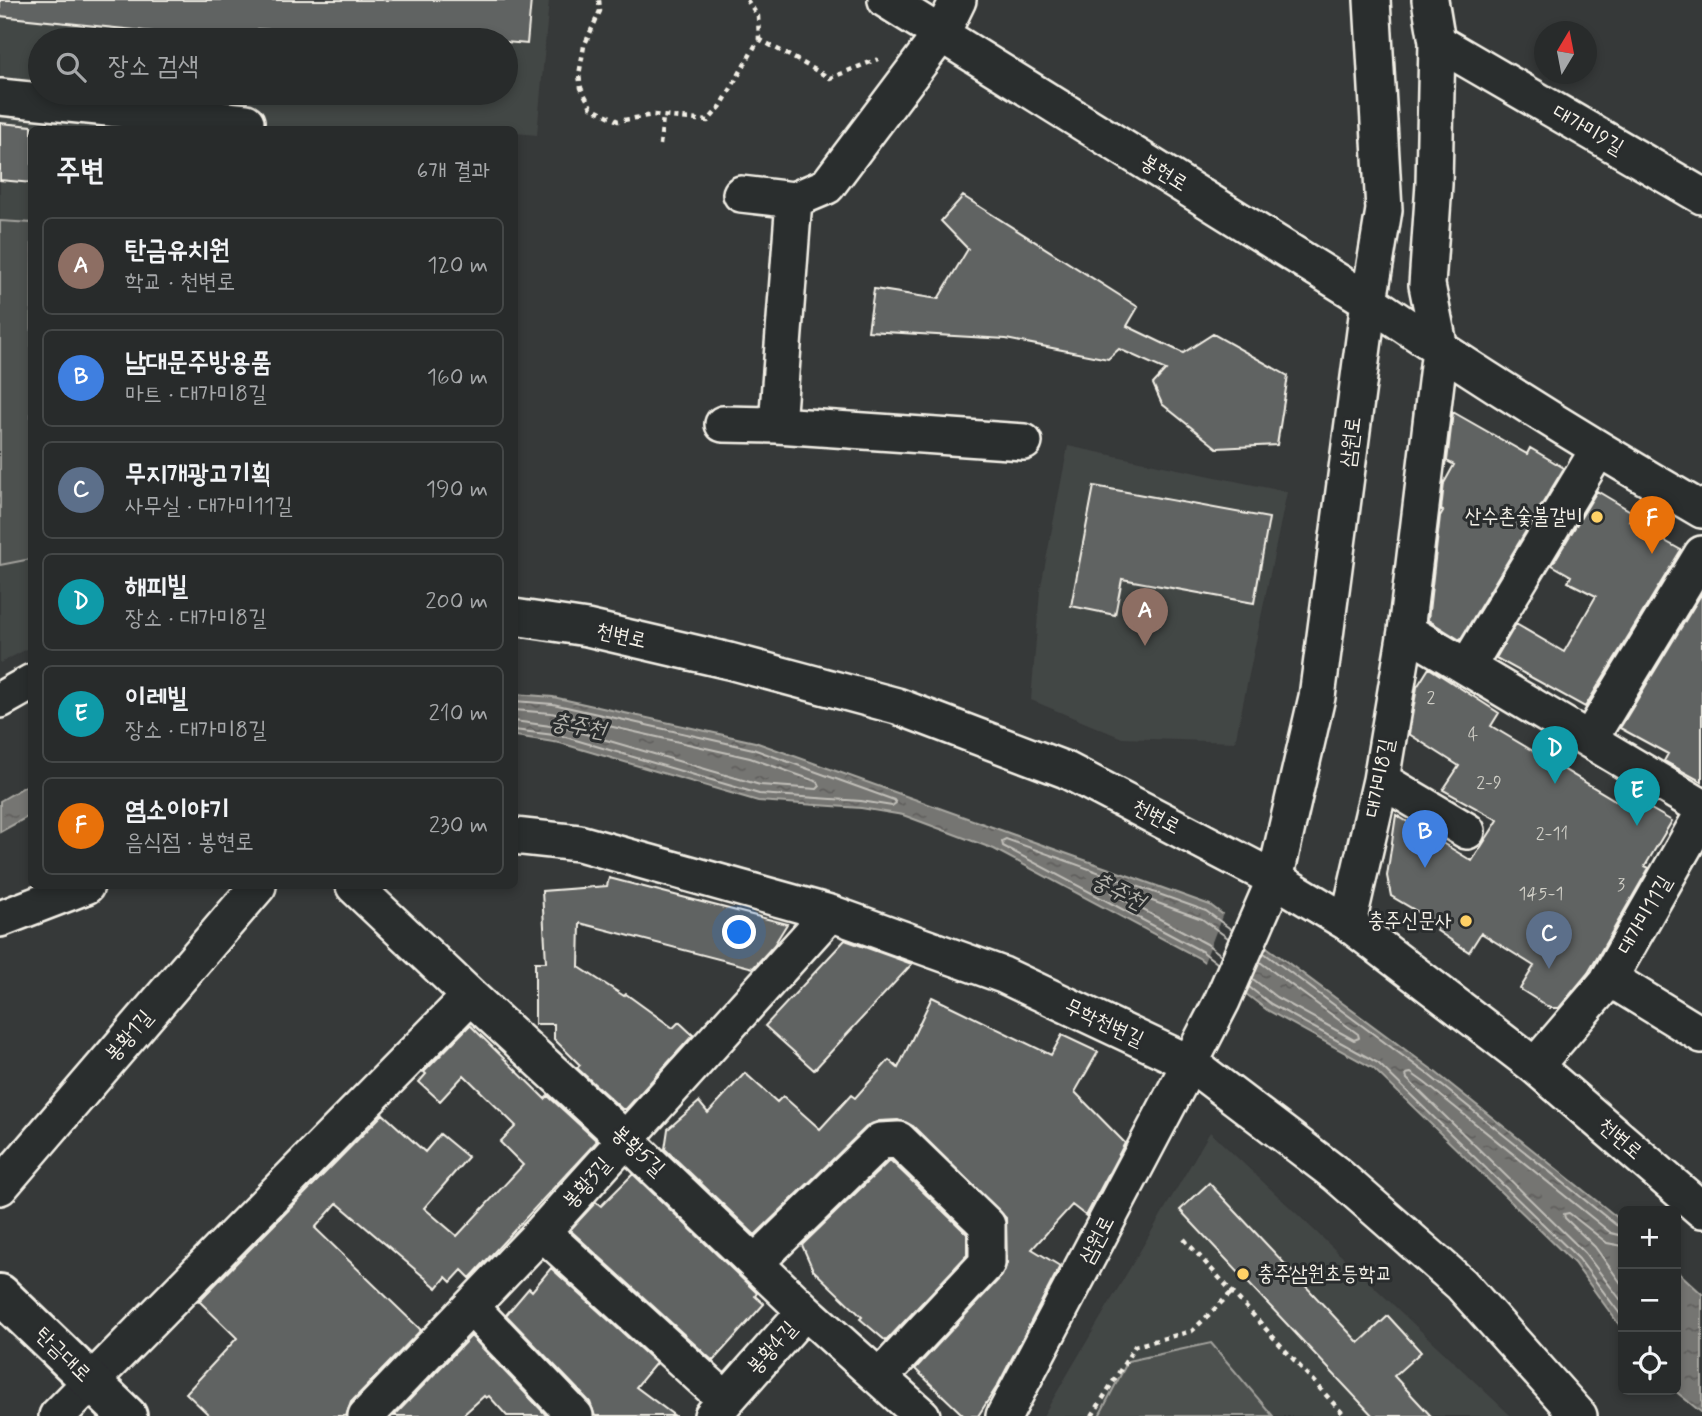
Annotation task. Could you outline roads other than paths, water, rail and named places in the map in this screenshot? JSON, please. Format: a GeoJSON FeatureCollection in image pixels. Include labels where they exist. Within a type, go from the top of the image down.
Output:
{"type":"FeatureCollection","features":[{"type":"Feature","properties":{"kind":"main road","name":"탄금대로"},"geometry":{"type":"LineString","coordinates":[[0,1294],[127,1416]]}},
{"type":"Feature","properties":{"kind":"street","name":"봉현로"},"geometry":{"type":"LineString","coordinates":[[886,0],[1369,301],[1598,450],[1702,510]]}},
{"type":"Feature","properties":{"kind":"street"},"geometry":{"type":"LineString","coordinates":[[741,194],[794,200],[827,186],[942,33],[958,0]]}},
{"type":"Feature","properties":{"kind":"street","name":"삼원로"},"geometry":{"type":"LineString","coordinates":[[1004,1416],[1222,1001],[1275,879],[1317,697],[1369,301],[1384,210],[1372,0]]}},
{"type":"Feature","properties":{"kind":"street"},"geometry":{"type":"LineString","coordinates":[[1430,0],[1437,42],[1434,184],[1427,285],[1440,349]]}},
{"type":"Feature","properties":{"kind":"street","name":"대가미9길"},"geometry":{"type":"LineString","coordinates":[[1437,42],[1702,196]]}},
{"type":"Feature","properties":{"kind":"street"},"geometry":{"type":"LineString","coordinates":[[0,97],[28,100]]}},
{"type":"Feature","properties":{"kind":"street"},"geometry":{"type":"LineString","coordinates":[[79,105],[246,122]]}},
{"type":"Feature","properties":{"kind":"street"},"geometry":{"type":"LineString","coordinates":[[777,425],[794,200]]}},
{"type":"Feature","properties":{"kind":"street","name":"대가미8길"},"geometry":{"type":"LineString","coordinates":[[1348,923],[1381,780],[1406,631],[1440,349]]}},
{"type":"Feature","properties":{"kind":"street"},"geometry":{"type":"LineString","coordinates":[[723,424],[777,425],[1024,442]]}},
{"type":"Feature","properties":{"kind":"street"},"geometry":{"type":"LineString","coordinates":[[1467,667],[1598,450]]}},
{"type":"Feature","properties":{"kind":"street"},"geometry":{"type":"LineString","coordinates":[[1589,740],[1702,554]]}},
{"type":"Feature","properties":{"kind":"street","name":"천변로"},"geometry":{"type":"LineString","coordinates":[[518,618],[613,634],[729,661],[897,706],[1066,770],[1275,879],[1348,923],[1535,1066],[1702,1210]]}},
{"type":"Feature","properties":{"kind":"street"},"geometry":{"type":"LineString","coordinates":[[1406,631],[1702,807]]}},
{"type":"Feature","properties":{"kind":"street"},"geometry":{"type":"LineString","coordinates":[[0,700],[28,684]]}},
{"type":"Feature","properties":{"kind":"street"},"geometry":{"type":"LineString","coordinates":[[1381,780],[1467,831]]}},
{"type":"Feature","properties":{"kind":"street","name":"대가미11길"},"geometry":{"type":"LineString","coordinates":[[1535,1066],[1609,978],[1702,815]]}},
{"type":"Feature","properties":{"kind":"street","name":"무학천변길"},"geometry":{"type":"LineString","coordinates":[[518,836],[579,843],[830,913],[1003,975],[1190,1063],[1336,1174],[1461,1284],[1579,1416]]}},
{"type":"Feature","properties":{"kind":"street"},"geometry":{"type":"LineString","coordinates":[[0,919],[78,889]]}},
{"type":"Feature","properties":{"kind":"street","name":"봉황1길"},"geometry":{"type":"LineString","coordinates":[[0,1187],[255,889]]}},
{"type":"Feature","properties":{"kind":"street","name":"봉황5길"},"geometry":{"type":"LineString","coordinates":[[357,889],[805,1311],[922,1416]]}},
{"type":"Feature","properties":{"kind":"street","name":"봉황3길"},"geometry":{"type":"LineString","coordinates":[[366,1416],[626,1140],[830,913]]}},
{"type":"Feature","properties":{"kind":"street","name":"대가미11길"},"geometry":{"type":"LineString","coordinates":[[1609,978],[1702,1035]]}},
{"type":"Feature","properties":{"kind":"street"},"geometry":{"type":"LineString","coordinates":[[57,1416],[470,996]]}},
{"type":"Feature","properties":{"kind":"street"},"geometry":{"type":"LineString","coordinates":[[755,1263],[880,1142],[899,1140],[987,1225],[987,1263],[880,1377]]}},
{"type":"Feature","properties":{"kind":"street"},"geometry":{"type":"LineString","coordinates":[[542,1231],[719,1408]]}},
{"type":"Feature","properties":{"kind":"street"},"geometry":{"type":"LineString","coordinates":[[471,1307],[575,1416]]}},
{"type":"Feature","properties":{"kind":"street","name":"봉황4길"},"geometry":{"type":"LineString","coordinates":[[719,1408],[805,1311]]}},
{"type":"Feature","properties":{"kind":"water","name":"충주천"},"geometry":{"type":"Polygon","coordinates":[[[518,694],[553,697],[755,742],[1210,905],[1434,1071],[1618,1218],[1618,1323],[1574,1263],[1373,1068],[1267,1010],[1199,958],[994,849],[903,815],[861,808],[758,801],[560,743],[518,736],[518,694]]]}},
{"type":"Feature","properties":{"kind":"water"},"geometry":{"type":"Polygon","coordinates":[[[28,785],[28,817],[0,832],[0,801],[28,785]]]}},
{"type":"Feature","properties":{"kind":"water"},"geometry":{"type":"Polygon","coordinates":[[[1681,1275],[1702,1294],[1702,1413],[1680,1395],[1681,1275]]]}},
{"type":"Feature","properties":{"kind":"place","name":"산수촌숯불갈비"},"geometry":{"type":"Point","coordinates":[1597,517]}},
{"type":"Feature","properties":{"kind":"place","name":"염소이야기"},"geometry":{"type":"Point","coordinates":[1652,554]}},
{"type":"Feature","properties":{"kind":"place","name":"탄금유치원"},"geometry":{"type":"Point","coordinates":[1145,646]}},
{"type":"Feature","properties":{"kind":"place","name":"해피빌"},"geometry":{"type":"Point","coordinates":[1555,784]}},
{"type":"Feature","properties":{"kind":"place","name":"이레빌"},"geometry":{"type":"Point","coordinates":[1637,826]}},
{"type":"Feature","properties":{"kind":"place","name":"남대문주방용품"},"geometry":{"type":"Point","coordinates":[1425,868]}},
{"type":"Feature","properties":{"kind":"place","name":"충주신문사"},"geometry":{"type":"Point","coordinates":[1466,921]}},
{"type":"Feature","properties":{"kind":"place","name":"무지개광고기획"},"geometry":{"type":"Point","coordinates":[1549,969]}},
{"type":"Feature","properties":{"kind":"place","name":"충주삼원초등학교"},"geometry":{"type":"Point","coordinates":[1243,1274]}}]}
